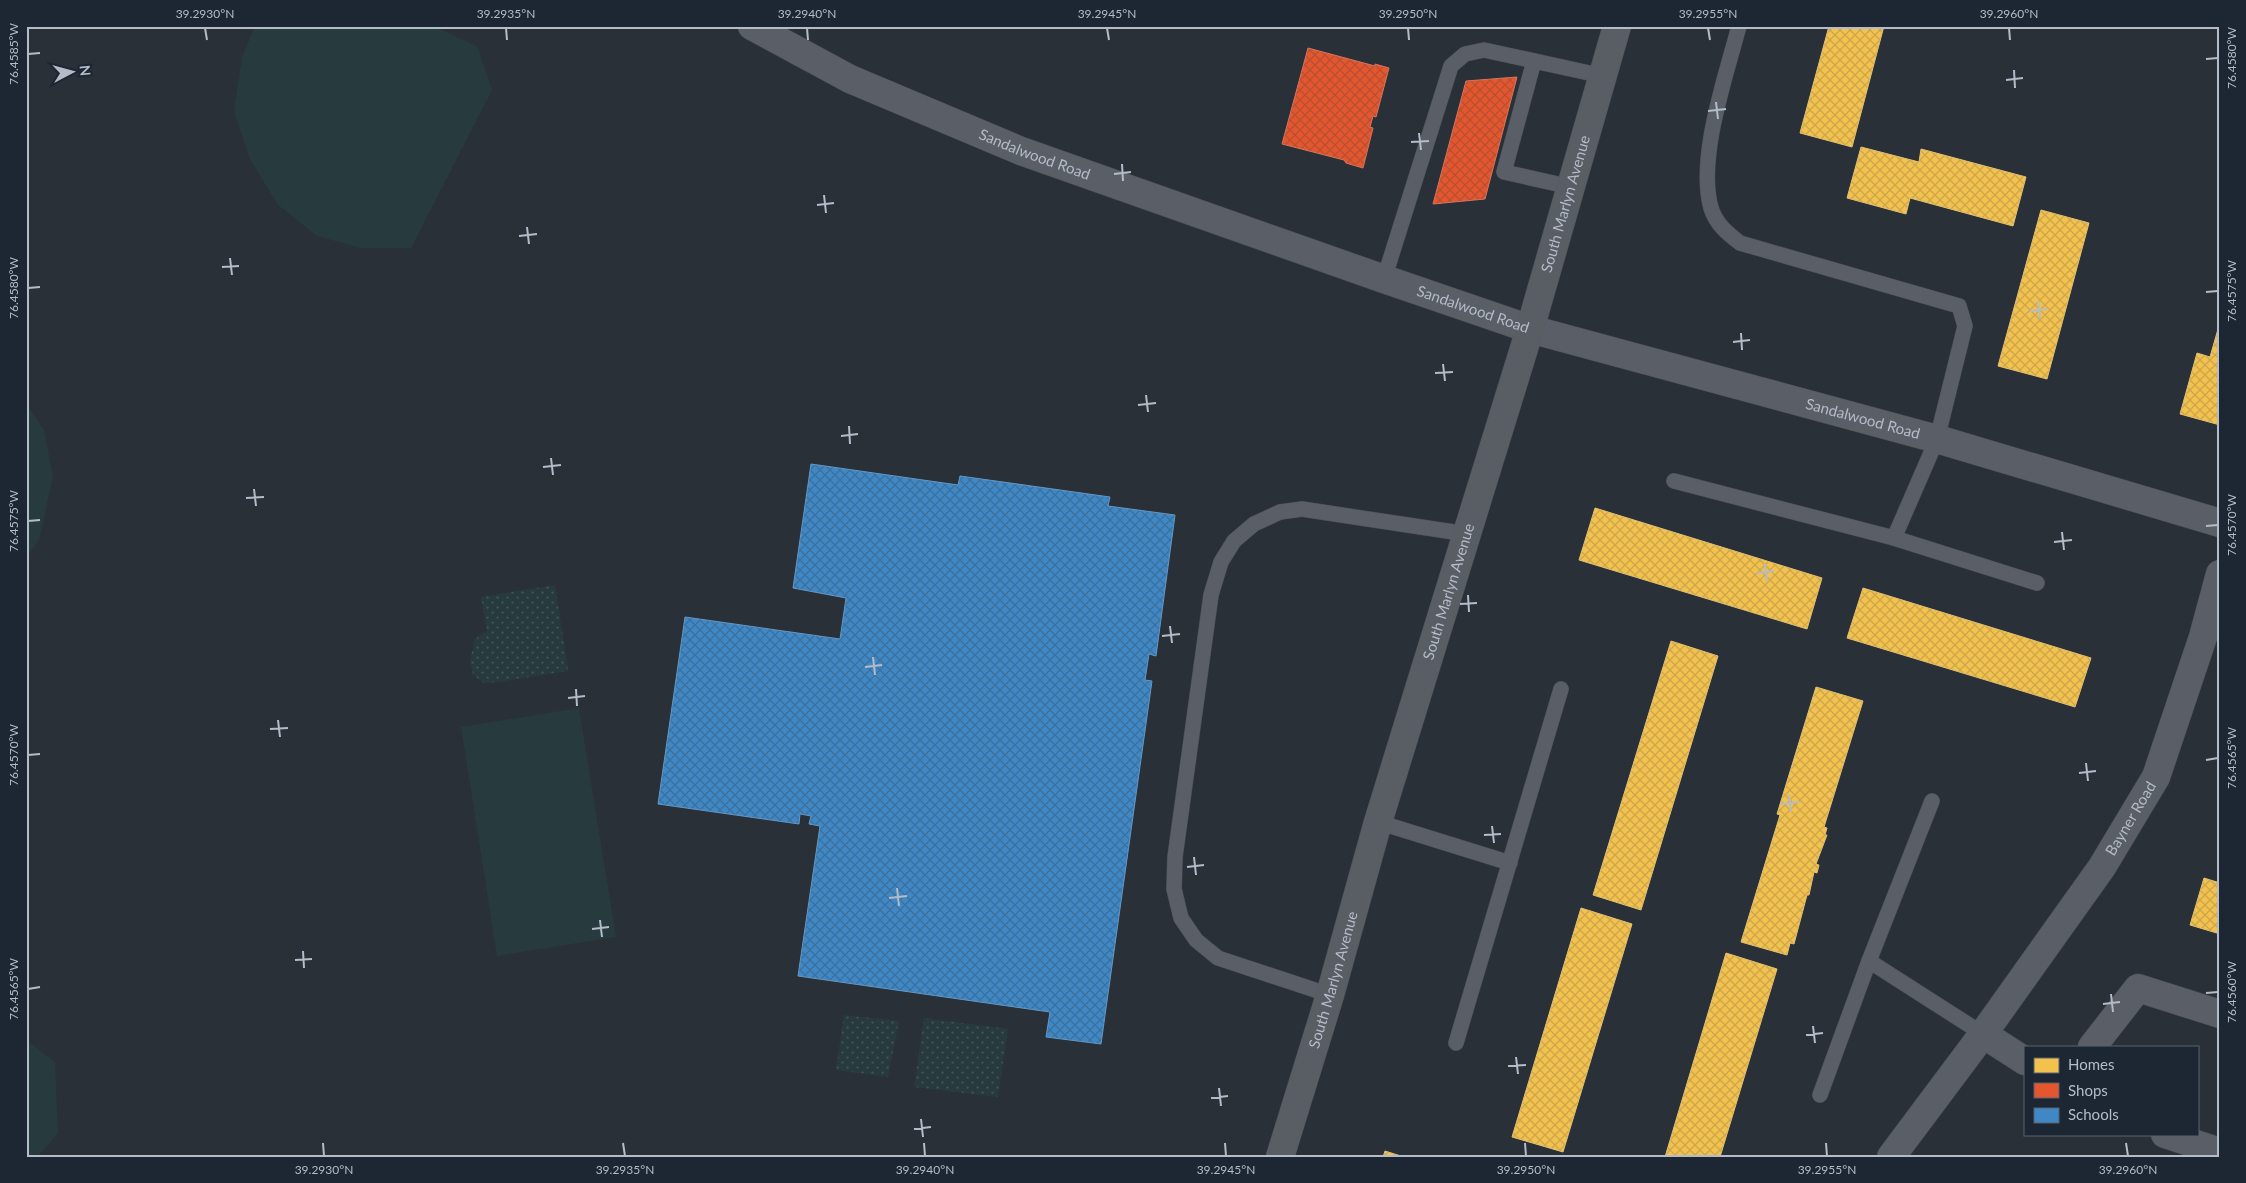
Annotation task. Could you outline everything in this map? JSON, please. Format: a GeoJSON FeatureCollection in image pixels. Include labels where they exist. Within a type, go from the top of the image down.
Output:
{"type":"FeatureCollection","features":[{"type":"Feature","properties":{"kind":"street","name":"Sandalwood Road"},"geometry":{"type":"LineString","coordinates":[[752,26],[850,80],[1012,147],[1530,329],[1938,439],[2220,523]]}},
{"type":"Feature","properties":{"kind":"street","name":"South Marlyn Avenue"},"geometry":{"type":"LineString","coordinates":[[1280,1157],[1330,995],[1378,822],[1530,329],[1617,26]]}},
{"type":"Feature","properties":{"kind":"street","name":"Bayner Road"},"geometry":{"type":"LineString","coordinates":[[1891,1157],[1983,1034],[2102,867],[2156,777],[2203,637],[2220,574]]}},
{"type":"Feature","properties":{"kind":"street"},"geometry":{"type":"LineString","coordinates":[[2093,1046],[2138,988],[2220,1014]]}},
{"type":"Feature","properties":{"kind":"street"},"geometry":{"type":"LineString","coordinates":[[1983,1034],[2024,1060]]}},
{"type":"Feature","properties":{"kind":"street"},"geometry":{"type":"LineString","coordinates":[[2171,1136],[2220,1152]]}},
{"type":"Feature","properties":{"kind":"lane"},"geometry":{"type":"LineString","coordinates":[[1739,26],[1716,117],[1707,164],[1711,208],[1721,228],[1740,243],[1959,306],[1965,326],[1938,439],[1894,538]]}},
{"type":"Feature","properties":{"kind":"lane"},"geometry":{"type":"LineString","coordinates":[[1384,279],[1451,66],[1465,54],[1484,50],[1603,76]]}},
{"type":"Feature","properties":{"kind":"lane"},"geometry":{"type":"LineString","coordinates":[[1534,61],[1504,172],[1571,187]]}},
{"type":"Feature","properties":{"kind":"lane"},"geometry":{"type":"LineString","coordinates":[[1674,481],[1894,538],[2037,584]]}},
{"type":"Feature","properties":{"kind":"lane"},"geometry":{"type":"LineString","coordinates":[[1330,995],[1218,958],[1196,940],[1181,918],[1174,889],[1175,857],[1211,595],[1220,562],[1234,541],[1254,524],[1280,512],[1302,509],[1467,534]]}},
{"type":"Feature","properties":{"kind":"lane"},"geometry":{"type":"LineString","coordinates":[[1456,1043],[1561,689]]}},
{"type":"Feature","properties":{"kind":"lane"},"geometry":{"type":"LineString","coordinates":[[1820,1095],[1868,961],[1932,801]]}},
{"type":"Feature","properties":{"kind":"lane"},"geometry":{"type":"LineString","coordinates":[[1378,822],[1510,863]]}},
{"type":"Feature","properties":{"kind":"lane"},"geometry":{"type":"LineString","coordinates":[[1868,961],[1983,1034]]}},
{"type":"Feature","properties":{"kind":"green space"},"geometry":{"type":"Polygon","coordinates":[[[255,26],[433,26],[477,46],[492,90],[411,248],[361,248],[317,236],[278,205],[250,159],[234,111],[242,57],[255,26]]]}},
{"type":"Feature","properties":{"kind":"green space"},"geometry":{"type":"Polygon","coordinates":[[[26,404],[44,430],[53,477],[39,540],[26,558],[26,404]]]}},
{"type":"Feature","properties":{"kind":"green space"},"geometry":{"type":"Polygon","coordinates":[[[555,585],[568,671],[484,683],[473,675],[470,659],[475,639],[487,631],[481,597],[555,585]]]}},
{"type":"Feature","properties":{"kind":"green space"},"geometry":{"type":"Polygon","coordinates":[[[579,708],[616,937],[497,956],[461,727],[579,708]]]}},
{"type":"Feature","properties":{"kind":"green space"},"geometry":{"type":"Polygon","coordinates":[[[844,1015],[899,1021],[888,1077],[836,1070],[844,1015]]]}},
{"type":"Feature","properties":{"kind":"green space"},"geometry":{"type":"Polygon","coordinates":[[[924,1018],[1008,1029],[998,1097],[914,1087],[924,1018]]]}},
{"type":"Feature","properties":{"kind":"green space"},"geometry":{"type":"Polygon","coordinates":[[[26,1040],[55,1062],[58,1133],[37,1157],[26,1157],[26,1040]]]}},
{"type":"Feature","properties":{"kind":"building: Homes"},"geometry":{"type":"Polygon","coordinates":[[[1829,26],[1884,26],[1852,147],[1800,133],[1829,26]]]}},
{"type":"Feature","properties":{"kind":"building: Homes"},"geometry":{"type":"Polygon","coordinates":[[[1861,147],[1919,162],[1921,149],[2026,177],[2013,226],[1910,198],[1906,214],[1847,198],[1861,147]]]}},
{"type":"Feature","properties":{"kind":"building: Homes"},"geometry":{"type":"Polygon","coordinates":[[[2041,210],[2089,223],[2047,379],[1998,366],[2041,210]]]}},
{"type":"Feature","properties":{"kind":"building: Homes"},"geometry":{"type":"Polygon","coordinates":[[[2220,322],[2220,425],[2180,414],[2197,353],[2210,357],[2220,322]]]}},
{"type":"Feature","properties":{"kind":"building: Homes"},"geometry":{"type":"Polygon","coordinates":[[[1595,508],[1822,578],[1807,629],[1579,560],[1595,508]]]}},
{"type":"Feature","properties":{"kind":"building: Homes"},"geometry":{"type":"Polygon","coordinates":[[[1863,588],[2091,658],[2075,707],[1847,638],[1863,588]]]}},
{"type":"Feature","properties":{"kind":"building: Homes"},"geometry":{"type":"Polygon","coordinates":[[[1671,641],[1718,656],[1641,910],[1593,895],[1671,641]]]}},
{"type":"Feature","properties":{"kind":"building: Homes"},"geometry":{"type":"Polygon","coordinates":[[[1816,687],[1863,701],[1824,827],[1827,828],[1825,835],[1827,835],[1816,864],[1819,865],[1817,873],[1814,872],[1794,944],[1790,943],[1787,955],[1741,942],[1780,815],[1777,814],[1816,687]]]}},
{"type":"Feature","properties":{"kind":"building: Homes"},"geometry":{"type":"Polygon","coordinates":[[[2204,878],[2220,883],[2220,934],[2190,925],[2204,878]]]}},
{"type":"Feature","properties":{"kind":"building: Homes"},"geometry":{"type":"Polygon","coordinates":[[[1581,908],[1632,924],[1563,1152],[1512,1137],[1581,908]]]}},
{"type":"Feature","properties":{"kind":"building: Homes"},"geometry":{"type":"Polygon","coordinates":[[[1726,953],[1777,969],[1720,1157],[1665,1157],[1726,953]]]}},
{"type":"Feature","properties":{"kind":"building: Homes"},"geometry":{"type":"Polygon","coordinates":[[[1385,1151],[1404,1157],[1383,1157],[1385,1151]]]}},
{"type":"Feature","properties":{"kind":"building: Shops"},"geometry":{"type":"Polygon","coordinates":[[[1308,48],[1389,68],[1376,117],[1373,116],[1370,127],[1373,128],[1363,168],[1346,163],[1344,160],[1282,144],[1308,48]]]}},
{"type":"Feature","properties":{"kind":"building: Shops"},"geometry":{"type":"Polygon","coordinates":[[[1517,77],[1485,199],[1433,204],[1466,81],[1517,77]]]}},
{"type":"Feature","properties":{"kind":"building: Schools"},"geometry":{"type":"Polygon","coordinates":[[[811,464],[958,485],[960,476],[1110,497],[1108,506],[1175,515],[1156,656],[1149,654],[1145,680],[1152,681],[1101,1044],[1046,1037],[1050,1012],[798,976],[820,826],[809,824],[811,816],[800,814],[799,824],[658,804],[685,617],[840,639],[846,598],[793,588],[811,464]]]}}]}
